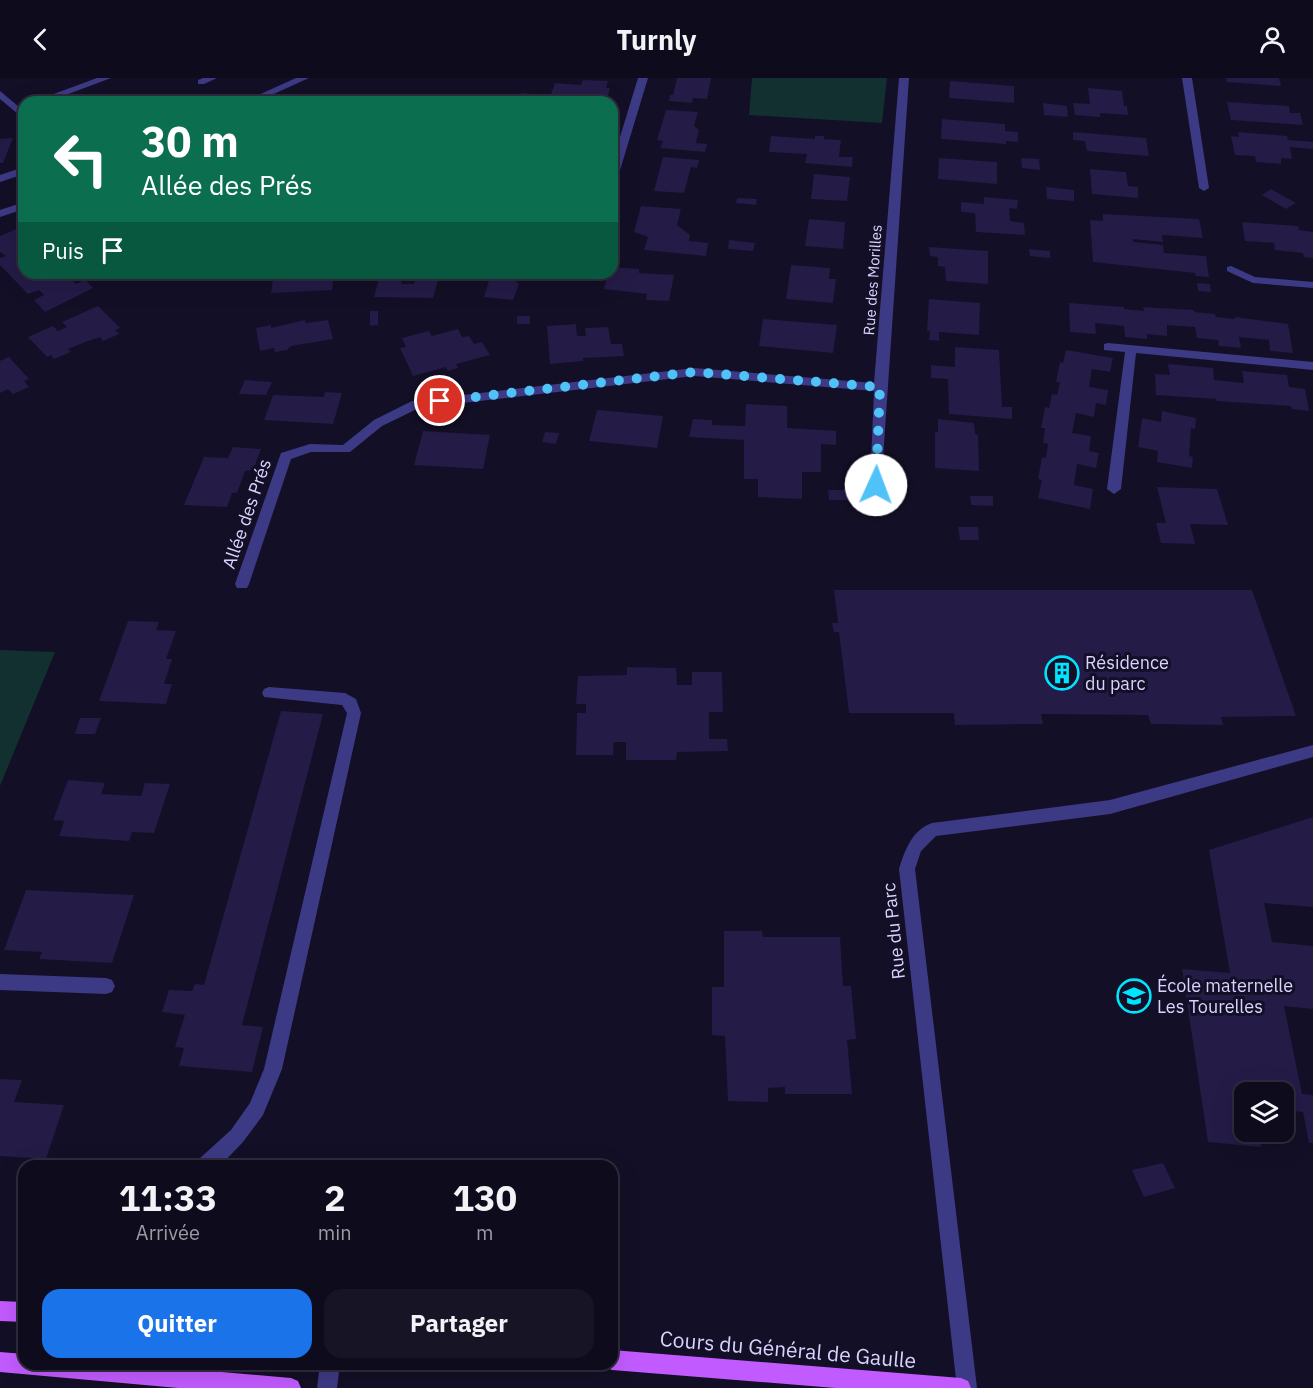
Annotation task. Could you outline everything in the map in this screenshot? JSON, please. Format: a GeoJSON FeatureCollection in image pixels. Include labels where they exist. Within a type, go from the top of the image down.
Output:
{"type":"FeatureCollection","features":[{"type":"Feature","properties":{"kind":"main road"},"geometry":{"type":"LineString","coordinates":[[0,1311],[18,1312]]}},
{"type":"Feature","properties":{"kind":"main road","name":"Cours du Général de Gaulle"},"geometry":{"type":"LineString","coordinates":[[618,1360],[961,1388]]}},
{"type":"Feature","properties":{"kind":"main road"},"geometry":{"type":"LineString","coordinates":[[0,1362],[18,1363]]}},
{"type":"Feature","properties":{"kind":"main road"},"geometry":{"type":"LineString","coordinates":[[123,1370],[291,1388]]}},
{"type":"Feature","properties":{"kind":"street"},"geometry":{"type":"LineString","coordinates":[[54,96],[106,78]]}},
{"type":"Feature","properties":{"kind":"street"},"geometry":{"type":"LineString","coordinates":[[201,82],[212,78]]}},
{"type":"Feature","properties":{"kind":"street"},"geometry":{"type":"LineString","coordinates":[[262,96],[304,78]]}},
{"type":"Feature","properties":{"kind":"street"},"geometry":{"type":"LineString","coordinates":[[618,160],[643,78]]}},
{"type":"Feature","properties":{"kind":"street","name":"Rue des Morilles"},"geometry":{"type":"LineString","coordinates":[[876,485],[880,387],[904,78]]}},
{"type":"Feature","properties":{"kind":"street"},"geometry":{"type":"LineString","coordinates":[[1187,78],[1204,188]]}},
{"type":"Feature","properties":{"kind":"street"},"geometry":{"type":"LineString","coordinates":[[0,94],[18,108]]}},
{"type":"Feature","properties":{"kind":"street"},"geometry":{"type":"LineString","coordinates":[[0,179],[18,172]]}},
{"type":"Feature","properties":{"kind":"street"},"geometry":{"type":"LineString","coordinates":[[0,214],[18,207]]}},
{"type":"Feature","properties":{"kind":"street"},"geometry":{"type":"LineString","coordinates":[[1231,269],[1254,280],[1313,285]]}},
{"type":"Feature","properties":{"kind":"street"},"geometry":{"type":"LineString","coordinates":[[1108,347],[1313,366]]}},
{"type":"Feature","properties":{"kind":"street"},"geometry":{"type":"LineString","coordinates":[[1114,489],[1131,349]]}},
{"type":"Feature","properties":{"kind":"street","name":"Allée des Prés"},"geometry":{"type":"LineString","coordinates":[[242,584],[286,456],[310,448],[346,449],[378,423],[416,404],[694,372],[880,387]]}},
{"type":"Feature","properties":{"kind":"street"},"geometry":{"type":"LineString","coordinates":[[212,1160],[237,1136],[257,1109],[273,1068],[354,713],[351,703],[345,699],[269,693]]}},
{"type":"Feature","properties":{"kind":"street","name":"Rue du Parc"},"geometry":{"type":"LineString","coordinates":[[967,1388],[907,869],[914,847],[932,830],[1110,807],[1313,751]]}},
{"type":"Feature","properties":{"kind":"street"},"geometry":{"type":"LineString","coordinates":[[0,982],[106,986]]}},
{"type":"Feature","properties":{"kind":"street"},"geometry":{"type":"LineString","coordinates":[[327,1388],[329,1370]]}},
{"type":"Feature","properties":{"kind":"green space"},"geometry":{"type":"Polygon","coordinates":[[[752,78],[887,78],[882,123],[749,115],[752,78]]]}},
{"type":"Feature","properties":{"kind":"green space"},"geometry":{"type":"Polygon","coordinates":[[[0,650],[55,652],[0,786],[0,650]]]}},
{"type":"Feature","properties":{"kind":"building"},"geometry":{"type":"Polygon","coordinates":[[[677,78],[711,78],[707,99],[693,98],[692,103],[669,101],[670,95],[673,95],[677,78]]]}},
{"type":"Feature","properties":{"kind":"building"},"geometry":{"type":"Polygon","coordinates":[[[1226,78],[1279,78],[1281,86],[1227,82],[1226,78]]]}},
{"type":"Feature","properties":{"kind":"building"},"geometry":{"type":"Polygon","coordinates":[[[583,80],[608,81],[606,88],[610,88],[608,96],[550,96],[555,83],[581,85],[583,80]]]}},
{"type":"Feature","properties":{"kind":"building"},"geometry":{"type":"Polygon","coordinates":[[[950,81],[1014,86],[1014,103],[949,98],[950,81]]]}},
{"type":"Feature","properties":{"kind":"building"},"geometry":{"type":"Polygon","coordinates":[[[1088,88],[1122,91],[1128,115],[1100,113],[1100,117],[1075,115],[1073,103],[1090,104],[1088,88]]]}},
{"type":"Feature","properties":{"kind":"building"},"geometry":{"type":"Polygon","coordinates":[[[522,93],[534,94],[533,96],[520,96],[522,93]]]}},
{"type":"Feature","properties":{"kind":"building"},"geometry":{"type":"Polygon","coordinates":[[[1227,102],[1289,106],[1290,113],[1300,113],[1303,125],[1231,120],[1227,102]]]}},
{"type":"Feature","properties":{"kind":"building"},"geometry":{"type":"Polygon","coordinates":[[[1043,103],[1067,106],[1068,117],[1044,115],[1043,103]]]}},
{"type":"Feature","properties":{"kind":"building"},"geometry":{"type":"Polygon","coordinates":[[[666,110],[698,112],[694,126],[699,130],[696,143],[707,144],[705,152],[660,148],[663,141],[657,140],[666,110]]]}},
{"type":"Feature","properties":{"kind":"building"},"geometry":{"type":"Polygon","coordinates":[[[942,119],[1005,124],[1005,131],[1018,132],[1018,142],[1006,141],[1006,144],[941,139],[942,119]]]}},
{"type":"Feature","properties":{"kind":"building"},"geometry":{"type":"Polygon","coordinates":[[[1073,132],[1146,138],[1149,156],[1087,151],[1085,141],[1073,140],[1073,132]]]}},
{"type":"Feature","properties":{"kind":"building"},"geometry":{"type":"Polygon","coordinates":[[[1238,132],[1287,136],[1288,140],[1313,142],[1313,149],[1290,147],[1292,159],[1281,158],[1281,164],[1256,162],[1255,156],[1235,155],[1231,136],[1239,137],[1238,132]]]}},
{"type":"Feature","properties":{"kind":"building"},"geometry":{"type":"Polygon","coordinates":[[[771,136],[815,139],[815,136],[824,136],[824,139],[841,140],[839,157],[853,157],[852,167],[805,163],[807,154],[769,152],[771,136]]]}},
{"type":"Feature","properties":{"kind":"building"},"geometry":{"type":"Polygon","coordinates":[[[13,138],[3,163],[0,163],[0,139],[13,138]]]}},
{"type":"Feature","properties":{"kind":"building"},"geometry":{"type":"Polygon","coordinates":[[[663,157],[699,160],[697,168],[691,167],[684,193],[654,191],[663,157]]]}},
{"type":"Feature","properties":{"kind":"building"},"geometry":{"type":"Polygon","coordinates":[[[939,158],[997,162],[997,184],[938,179],[939,158]]]}},
{"type":"Feature","properties":{"kind":"building"},"geometry":{"type":"Polygon","coordinates":[[[1021,158],[1039,159],[1040,170],[1022,168],[1021,158]]]}},
{"type":"Feature","properties":{"kind":"building"},"geometry":{"type":"Polygon","coordinates":[[[1090,169],[1126,172],[1128,186],[1138,187],[1138,198],[1092,194],[1090,169]]]}},
{"type":"Feature","properties":{"kind":"building"},"geometry":{"type":"Polygon","coordinates":[[[814,174],[850,177],[847,201],[811,199],[814,174]]]}},
{"type":"Feature","properties":{"kind":"building"},"geometry":{"type":"Polygon","coordinates":[[[1046,187],[1074,190],[1074,201],[1047,199],[1046,187]]]}},
{"type":"Feature","properties":{"kind":"building"},"geometry":{"type":"Polygon","coordinates":[[[1271,189],[1296,203],[1286,209],[1262,195],[1271,189]]]}},
{"type":"Feature","properties":{"kind":"building"},"geometry":{"type":"Polygon","coordinates":[[[984,197],[1018,200],[1017,209],[1009,208],[1010,221],[1024,223],[1025,235],[976,232],[975,213],[961,212],[961,202],[984,204],[984,197]]]}},
{"type":"Feature","properties":{"kind":"building"},"geometry":{"type":"Polygon","coordinates":[[[737,198],[757,199],[756,205],[736,203],[737,198]]]}},
{"type":"Feature","properties":{"kind":"building"},"geometry":{"type":"Polygon","coordinates":[[[641,206],[681,209],[677,225],[690,235],[689,241],[708,243],[706,256],[644,250],[648,237],[634,232],[641,206]]]}},
{"type":"Feature","properties":{"kind":"building"},"geometry":{"type":"Polygon","coordinates":[[[1103,214],[1199,219],[1203,238],[1162,235],[1163,242],[1133,239],[1133,242],[1163,245],[1164,253],[1206,256],[1209,277],[1196,276],[1195,273],[1093,262],[1090,220],[1103,221],[1103,214]]]}},
{"type":"Feature","properties":{"kind":"building"},"geometry":{"type":"Polygon","coordinates":[[[809,219],[845,222],[843,249],[805,246],[809,219]]]}},
{"type":"Feature","properties":{"kind":"building"},"geometry":{"type":"Polygon","coordinates":[[[1242,222],[1298,226],[1299,230],[1313,232],[1313,258],[1304,257],[1303,253],[1275,250],[1274,243],[1245,241],[1242,222]]]}},
{"type":"Feature","properties":{"kind":"building"},"geometry":{"type":"Polygon","coordinates":[[[18,228],[18,279],[71,279],[76,284],[85,280],[93,288],[45,312],[34,300],[44,295],[39,290],[28,294],[0,265],[0,258],[6,256],[0,252],[0,236],[18,228]]]}},
{"type":"Feature","properties":{"kind":"building"},"geometry":{"type":"Polygon","coordinates":[[[729,240],[755,243],[753,251],[728,249],[729,240]]]}},
{"type":"Feature","properties":{"kind":"building"},"geometry":{"type":"Polygon","coordinates":[[[929,247],[988,251],[988,284],[946,281],[945,267],[938,266],[938,257],[930,256],[929,247]]]}},
{"type":"Feature","properties":{"kind":"building"},"geometry":{"type":"Polygon","coordinates":[[[1029,249],[1050,251],[1050,258],[1030,256],[1029,249]]]}},
{"type":"Feature","properties":{"kind":"building"},"geometry":{"type":"Polygon","coordinates":[[[791,265],[830,268],[829,279],[836,279],[833,303],[786,299],[791,265]]]}},
{"type":"Feature","properties":{"kind":"building"},"geometry":{"type":"Polygon","coordinates":[[[618,267],[639,269],[639,273],[674,275],[669,301],[646,300],[647,294],[604,289],[606,279],[618,279],[618,267]]]}},
{"type":"Feature","properties":{"kind":"building"},"geometry":{"type":"Polygon","coordinates":[[[273,279],[333,279],[332,290],[271,293],[273,279]]]}},
{"type":"Feature","properties":{"kind":"building"},"geometry":{"type":"Polygon","coordinates":[[[379,279],[402,279],[401,284],[414,284],[415,279],[438,279],[433,298],[374,297],[379,279]]]}},
{"type":"Feature","properties":{"kind":"building"},"geometry":{"type":"Polygon","coordinates":[[[489,279],[514,279],[519,284],[513,300],[484,297],[489,279]]]}},
{"type":"Feature","properties":{"kind":"building"},"geometry":{"type":"Polygon","coordinates":[[[1197,283],[1210,284],[1211,292],[1198,291],[1197,283]]]}},
{"type":"Feature","properties":{"kind":"building"},"geometry":{"type":"Polygon","coordinates":[[[929,299],[980,303],[979,335],[939,332],[939,341],[929,340],[930,331],[927,331],[929,299]]]}},
{"type":"Feature","properties":{"kind":"building"},"geometry":{"type":"Polygon","coordinates":[[[1069,303],[1124,307],[1124,309],[1144,311],[1143,307],[1194,310],[1194,312],[1215,314],[1216,317],[1235,319],[1235,317],[1288,324],[1293,353],[1270,351],[1269,340],[1239,337],[1241,348],[1219,346],[1218,340],[1197,338],[1195,327],[1167,325],[1167,336],[1147,334],[1147,339],[1125,337],[1124,326],[1095,323],[1096,334],[1070,332],[1069,303]]]}},
{"type":"Feature","properties":{"kind":"building"},"geometry":{"type":"Polygon","coordinates":[[[98,306],[120,328],[115,330],[119,334],[103,341],[100,337],[83,343],[68,349],[71,352],[54,359],[51,355],[47,357],[28,337],[53,326],[58,331],[67,327],[62,322],[98,306]]]}},
{"type":"Feature","properties":{"kind":"building"},"geometry":{"type":"Polygon","coordinates":[[[370,311],[378,311],[378,325],[370,326],[370,311]]]}},
{"type":"Feature","properties":{"kind":"building"},"geometry":{"type":"Polygon","coordinates":[[[517,316],[530,316],[530,324],[517,324],[517,316]]]}},
{"type":"Feature","properties":{"kind":"building"},"geometry":{"type":"Polygon","coordinates":[[[763,319],[837,325],[833,353],[759,346],[763,319]]]}},
{"type":"Feature","properties":{"kind":"building"},"geometry":{"type":"Polygon","coordinates":[[[305,320],[306,323],[328,320],[333,339],[291,346],[287,350],[275,352],[274,348],[260,351],[256,328],[271,325],[271,328],[305,320]]]}},
{"type":"Feature","properties":{"kind":"building"},"geometry":{"type":"Polygon","coordinates":[[[576,324],[577,336],[586,336],[585,328],[608,327],[611,344],[622,344],[624,356],[583,358],[583,361],[550,364],[547,326],[576,324]]]}},
{"type":"Feature","properties":{"kind":"building"},"geometry":{"type":"Polygon","coordinates":[[[458,329],[462,337],[469,336],[474,344],[482,342],[490,355],[456,364],[458,368],[448,371],[446,367],[413,376],[400,348],[406,347],[402,338],[429,331],[432,336],[458,329]]]}},
{"type":"Feature","properties":{"kind":"building"},"geometry":{"type":"Polygon","coordinates":[[[955,347],[999,350],[1002,407],[1012,407],[1012,419],[949,414],[948,379],[931,378],[931,365],[955,367],[955,347]]]}},
{"type":"Feature","properties":{"kind":"building"},"geometry":{"type":"Polygon","coordinates":[[[1066,350],[1113,358],[1110,372],[1092,369],[1089,387],[1108,390],[1106,405],[1096,403],[1094,417],[1076,413],[1072,433],[1091,436],[1089,451],[1099,453],[1096,468],[1077,464],[1074,485],[1093,489],[1090,509],[1038,498],[1042,480],[1038,479],[1042,457],[1046,458],[1048,444],[1043,443],[1045,428],[1041,428],[1045,407],[1049,408],[1052,394],[1057,395],[1060,382],[1056,382],[1060,362],[1063,363],[1066,350]]]}},
{"type":"Feature","properties":{"kind":"building"},"geometry":{"type":"Polygon","coordinates":[[[9,357],[29,379],[24,381],[29,387],[13,394],[8,389],[0,393],[0,361],[9,357]]]}},
{"type":"Feature","properties":{"kind":"building"},"geometry":{"type":"Polygon","coordinates":[[[1168,364],[1213,368],[1214,380],[1244,383],[1242,371],[1287,375],[1289,387],[1305,389],[1309,411],[1292,409],[1291,406],[1156,395],[1155,374],[1170,375],[1168,364]]]}},
{"type":"Feature","properties":{"kind":"building"},"geometry":{"type":"Polygon","coordinates":[[[245,380],[272,382],[266,395],[239,394],[245,380]]]}},
{"type":"Feature","properties":{"kind":"building"},"geometry":{"type":"Polygon","coordinates":[[[325,392],[342,393],[333,424],[264,420],[273,395],[324,397],[325,392]]]}},
{"type":"Feature","properties":{"kind":"building"},"geometry":{"type":"Polygon","coordinates":[[[746,404],[787,406],[787,428],[836,431],[836,445],[821,444],[821,472],[802,472],[802,499],[758,497],[758,479],[744,479],[744,440],[689,437],[693,419],[712,420],[712,425],[745,426],[746,404]]]}},
{"type":"Feature","properties":{"kind":"building"},"geometry":{"type":"Polygon","coordinates":[[[597,410],[663,416],[657,448],[589,441],[597,410]]]}},
{"type":"Feature","properties":{"kind":"building"},"geometry":{"type":"Polygon","coordinates":[[[1162,411],[1196,418],[1195,429],[1191,428],[1189,456],[1193,457],[1192,468],[1157,462],[1158,451],[1138,447],[1142,418],[1161,422],[1162,411]]]}},
{"type":"Feature","properties":{"kind":"building"},"geometry":{"type":"Polygon","coordinates":[[[938,419],[974,423],[975,434],[978,435],[979,471],[935,468],[935,431],[938,432],[938,419]]]}},
{"type":"Feature","properties":{"kind":"building"},"geometry":{"type":"Polygon","coordinates":[[[423,431],[490,435],[483,469],[414,465],[423,431]]]}},
{"type":"Feature","properties":{"kind":"building"},"geometry":{"type":"Polygon","coordinates":[[[545,432],[559,433],[556,444],[542,442],[545,432]]]}},
{"type":"Feature","properties":{"kind":"building"},"geometry":{"type":"Polygon","coordinates":[[[233,447],[261,449],[253,470],[245,471],[237,493],[232,493],[227,507],[184,505],[204,457],[228,458],[233,447]]]}},
{"type":"Feature","properties":{"kind":"building"},"geometry":{"type":"Polygon","coordinates":[[[1157,487],[1217,489],[1228,525],[1190,524],[1195,544],[1161,543],[1156,523],[1166,523],[1157,487]]]}},
{"type":"Feature","properties":{"kind":"building"},"geometry":{"type":"Polygon","coordinates":[[[828,490],[851,490],[850,500],[829,500],[828,490]]]}},
{"type":"Feature","properties":{"kind":"building"},"geometry":{"type":"Polygon","coordinates":[[[970,496],[993,496],[993,506],[971,505],[970,496]]]}},
{"type":"Feature","properties":{"kind":"building"},"geometry":{"type":"Polygon","coordinates":[[[958,527],[978,527],[979,540],[960,540],[958,527]]]}},
{"type":"Feature","properties":{"kind":"building","name":"Résidence du parc"},"geometry":{"type":"Polygon","coordinates":[[[834,590],[1252,590],[1296,716],[1221,717],[1223,725],[1151,724],[1148,715],[1041,714],[1043,724],[955,725],[954,713],[849,713],[839,632],[834,632],[832,623],[838,623],[834,590]]]}},
{"type":"Feature","properties":{"kind":"building"},"geometry":{"type":"Polygon","coordinates":[[[128,621],[159,622],[156,630],[176,631],[166,659],[172,659],[164,684],[172,684],[166,704],[99,701],[128,621]]]}},
{"type":"Feature","properties":{"kind":"building"},"geometry":{"type":"Polygon","coordinates":[[[627,667],[676,668],[677,685],[692,685],[692,672],[722,672],[723,712],[709,712],[709,739],[727,739],[728,751],[677,752],[676,760],[626,760],[626,742],[614,742],[613,755],[576,755],[577,713],[586,713],[586,704],[576,704],[578,676],[627,675],[627,667]]]}},
{"type":"Feature","properties":{"kind":"building"},"geometry":{"type":"Polygon","coordinates":[[[281,711],[323,714],[242,1025],[263,1027],[252,1072],[179,1066],[184,1048],[175,1047],[185,1015],[162,1012],[169,990],[192,991],[195,984],[204,985],[281,711]]]}},
{"type":"Feature","properties":{"kind":"building"},"geometry":{"type":"Polygon","coordinates":[[[80,718],[101,718],[95,734],[75,734],[80,718]]]}},
{"type":"Feature","properties":{"kind":"building"},"geometry":{"type":"Polygon","coordinates":[[[68,780],[105,783],[101,794],[141,796],[145,783],[170,784],[154,833],[132,832],[129,841],[59,836],[64,821],[53,820],[68,780]]]}},
{"type":"Feature","properties":{"kind":"building"},"geometry":{"type":"Polygon","coordinates":[[[1313,817],[1313,907],[1264,903],[1272,942],[1313,946],[1313,1009],[1284,1006],[1302,1094],[1313,1095],[1313,1143],[1309,1143],[1303,1112],[1294,1111],[1294,1082],[1234,1082],[1234,1142],[1260,1142],[1261,1147],[1208,1142],[1182,969],[1230,973],[1209,850],[1313,817]]]}},
{"type":"Feature","properties":{"kind":"building"},"geometry":{"type":"Polygon","coordinates":[[[26,890],[134,895],[112,963],[39,959],[42,952],[4,950],[26,890]]]}},
{"type":"Feature","properties":{"kind":"building"},"geometry":{"type":"Polygon","coordinates":[[[724,931],[762,931],[763,937],[840,937],[843,986],[851,986],[856,1039],[847,1040],[852,1094],[785,1094],[785,1087],[768,1088],[768,1102],[728,1101],[725,1036],[712,1035],[712,987],[724,987],[724,931]]]}},
{"type":"Feature","properties":{"kind":"building"},"geometry":{"type":"Polygon","coordinates":[[[0,1079],[22,1080],[14,1102],[64,1105],[46,1159],[0,1156],[0,1079]]]}},
{"type":"Feature","properties":{"kind":"building"},"geometry":{"type":"Polygon","coordinates":[[[1163,1163],[1175,1188],[1144,1197],[1132,1170],[1163,1163]]]}},
{"type":"Feature","properties":{"kind":"place","name":"Résidence du parc"},"geometry":{"type":"Point","coordinates":[1062,673]}},
{"type":"Feature","properties":{"kind":"place","name":"École maternelle Les Tourelles"},"geometry":{"type":"Point","coordinates":[1134,996]}},
{"type":"Feature","properties":{"kind":"route"},"geometry":{"type":"LineString","coordinates":[[440,401],[710,371],[880,387],[876,485]]}}]}
